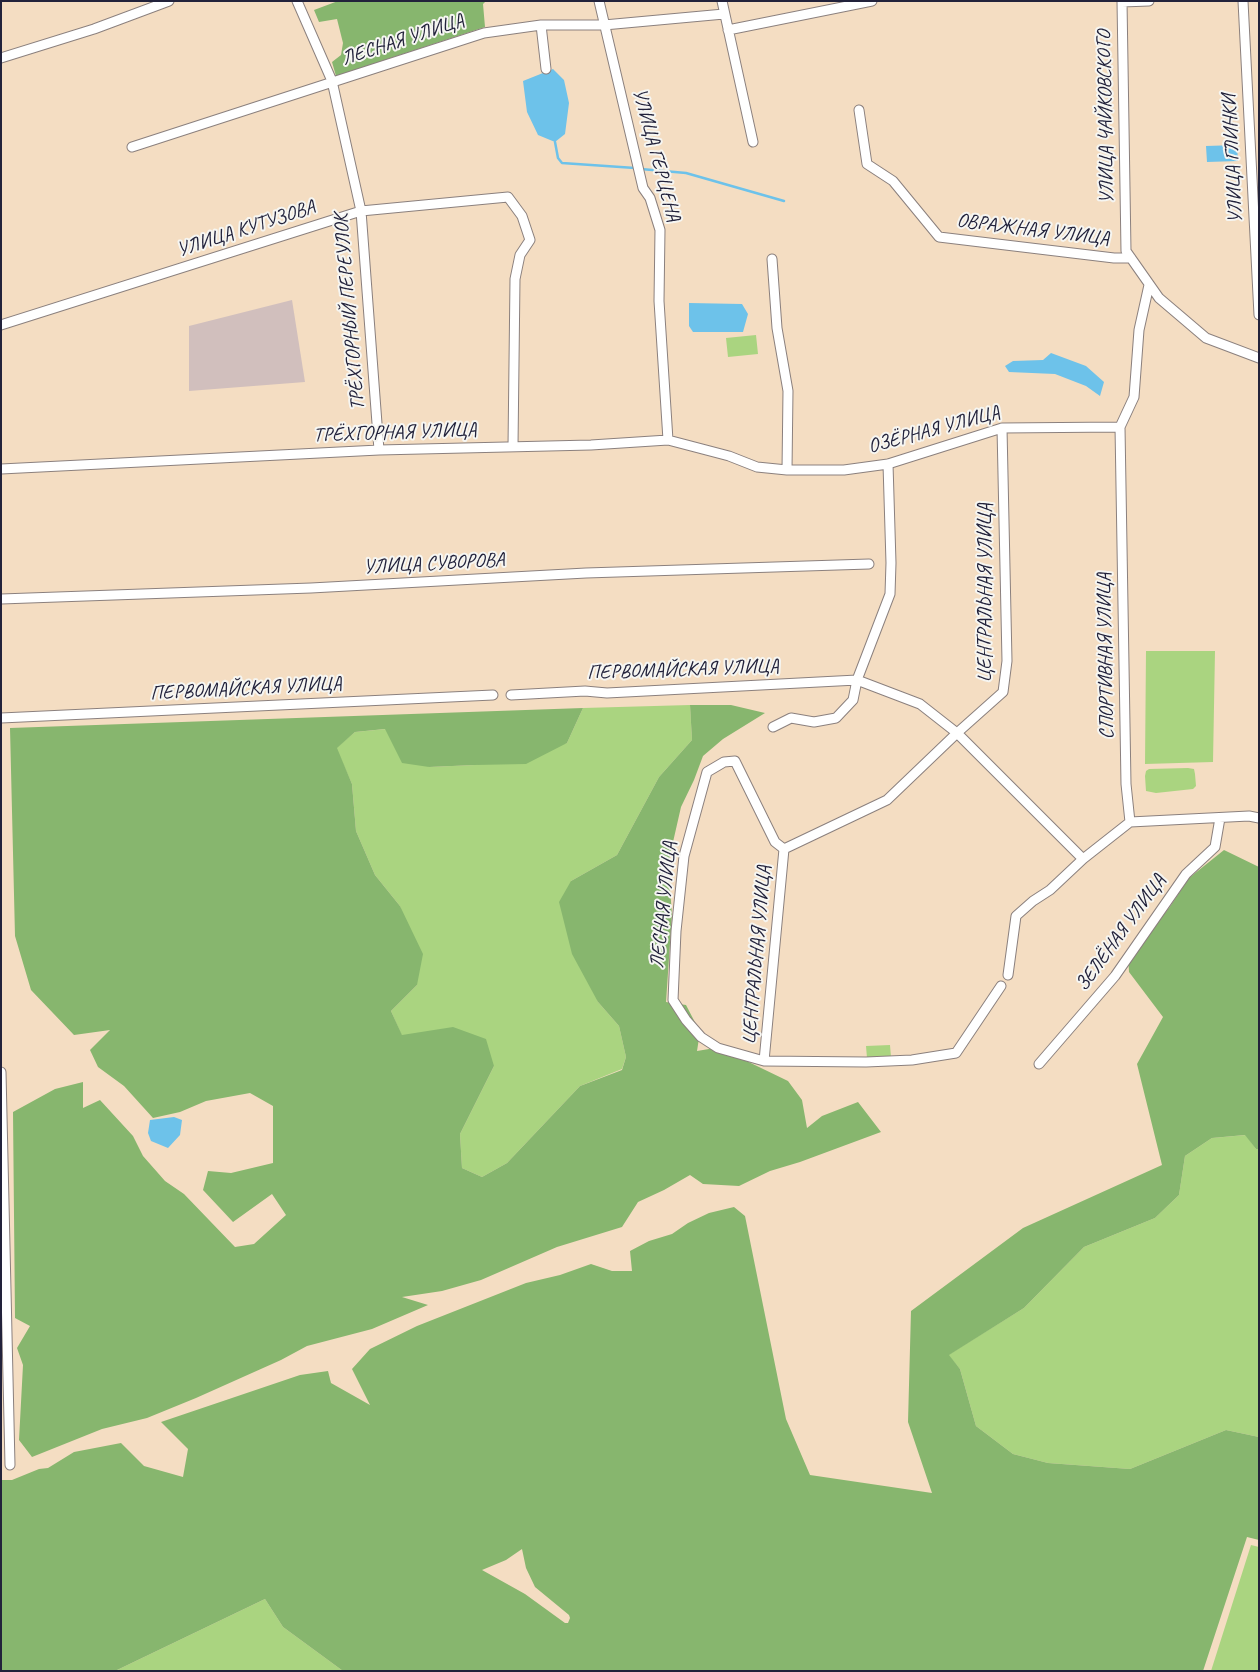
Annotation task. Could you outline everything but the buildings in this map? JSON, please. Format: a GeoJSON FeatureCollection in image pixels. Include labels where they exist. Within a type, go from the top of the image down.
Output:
{"type":"FeatureCollection","features":[{"type":"Feature","properties":{"kind":"street"},"geometry":{"type":"LineString","coordinates":[[1,58],[94,29],[170,1]]}},
{"type":"Feature","properties":{"kind":"street","name":"ТРЁХГОРНЫЙ ПЕРЕУЛОК"},"geometry":{"type":"LineString","coordinates":[[297,1],[332,82],[360,211],[379,450]]}},
{"type":"Feature","properties":{"kind":"street","name":"УЛИЦА ГЕРЦЕНА"},"geometry":{"type":"LineString","coordinates":[[599,1],[643,188],[650,198],[660,230],[659,300],[668,440]]}},
{"type":"Feature","properties":{"kind":"street"},"geometry":{"type":"LineString","coordinates":[[722,1],[753,142]]}},
{"type":"Feature","properties":{"kind":"street"},"geometry":{"type":"LineString","coordinates":[[728,30],[872,1]]}},
{"type":"Feature","properties":{"kind":"street"},"geometry":{"type":"LineString","coordinates":[[1122,2],[1149,1]]}},
{"type":"Feature","properties":{"kind":"street","name":"УЛИЦА ГЛИНКИ"},"geometry":{"type":"LineString","coordinates":[[1243,1],[1259,315]]}},
{"type":"Feature","properties":{"kind":"street","name":"УЛИЦА ЧАЙКОВСКОГО"},"geometry":{"type":"LineString","coordinates":[[1122,2],[1126,251],[1159,298],[1206,338],[1259,358]]}},
{"type":"Feature","properties":{"kind":"street","name":"ЛЕСНАЯ УЛИЦА"},"geometry":{"type":"LineString","coordinates":[[132,147],[484,33],[541,25],[604,26],[724,14]]}},
{"type":"Feature","properties":{"kind":"street"},"geometry":{"type":"LineString","coordinates":[[541,25],[546,69]]}},
{"type":"Feature","properties":{"kind":"street","name":"ОВРАЖНАЯ УЛИЦА"},"geometry":{"type":"LineString","coordinates":[[859,110],[867,164],[893,181],[939,237],[1114,258],[1131,258]]}},
{"type":"Feature","properties":{"kind":"street","name":"УЛИЦА КУТУЗОВА"},"geometry":{"type":"LineString","coordinates":[[1,325],[360,211],[508,197],[522,216],[530,240],[520,255],[515,279],[512,446]]}},
{"type":"Feature","properties":{"kind":"street"},"geometry":{"type":"LineString","coordinates":[[772,259],[778,328],[788,391],[787,470]]}},
{"type":"Feature","properties":{"kind":"street","name":"СПОРТИВНАЯ УЛИЦА"},"geometry":{"type":"LineString","coordinates":[[1130,822],[1126,784],[1120,427],[1134,397],[1139,330],[1149,285]]}},
{"type":"Feature","properties":{"kind":"street","name":"ОЗЁРНАЯ УЛИЦА"},"geometry":{"type":"LineString","coordinates":[[787,470],[844,470],[888,464],[1002,428],[1120,427]]}},
{"type":"Feature","properties":{"kind":"street","name":"ЦЕНТРАЛЬНАЯ УЛИЦА"},"geometry":{"type":"LineString","coordinates":[[764,1061],[784,849],[887,800],[1003,692],[1007,660],[1002,428]]}},
{"type":"Feature","properties":{"kind":"street","name":"ТРЁХГОРНАЯ УЛИЦА"},"geometry":{"type":"LineString","coordinates":[[1,469],[379,450],[591,445],[668,440],[729,456],[757,467],[787,470]]}},
{"type":"Feature","properties":{"kind":"street"},"geometry":{"type":"LineString","coordinates":[[773,727],[791,718],[814,722],[836,718],[853,700],[857,680],[890,594],[888,464]]}},
{"type":"Feature","properties":{"kind":"street","name":"УЛИЦА СУВОРОВА"},"geometry":{"type":"LineString","coordinates":[[1,599],[311,588],[586,573],[869,564]]}},
{"type":"Feature","properties":{"kind":"street"},"geometry":{"type":"LineString","coordinates":[[857,680],[920,704],[957,733],[1083,859]]}},
{"type":"Feature","properties":{"kind":"street","name":"ПЕРВОМАЙСКАЯ УЛИЦА"},"geometry":{"type":"LineString","coordinates":[[512,695],[608,693],[857,680]]}},
{"type":"Feature","properties":{"kind":"street","name":"ПЕРВОМАЙСКАЯ УЛИЦА"},"geometry":{"type":"LineString","coordinates":[[1,718],[493,695]]}},
{"type":"Feature","properties":{"kind":"street","name":"ЛЕСНАЯ УЛИЦА"},"geometry":{"type":"LineString","coordinates":[[764,1061],[718,1048],[701,1037],[686,1020],[673,1000],[674,961],[684,856],[707,772],[724,762],[734,761],[775,842],[784,849]]}},
{"type":"Feature","properties":{"kind":"street"},"geometry":{"type":"LineString","coordinates":[[1008,976],[1016,916],[1033,901],[1050,890],[1083,859],[1130,822],[1249,816],[1259,818]]}},
{"type":"Feature","properties":{"kind":"street","name":"ЗЕЛЁНАЯ УЛИЦА"},"geometry":{"type":"LineString","coordinates":[[1039,1064],[1115,976],[1186,874],[1215,847],[1220,818]]}},
{"type":"Feature","properties":{"kind":"street"},"geometry":{"type":"LineString","coordinates":[[764,1061],[875,1062],[912,1060],[956,1053],[1001,986]]}},
{"type":"Feature","properties":{"kind":"street"},"geometry":{"type":"LineString","coordinates":[[1,1072],[10,1465]]}},
{"type":"Feature","properties":{"kind":"shaded area"},"geometry":{"type":"Polygon","coordinates":[[[292,300],[305,382],[189,391],[189,326],[292,300]]]}},
{"type":"Feature","properties":{"kind":"green space"},"geometry":{"type":"Polygon","coordinates":[[[338,1],[486,1],[483,4],[485,27],[336,76],[332,62],[341,55],[343,43],[337,19],[319,22],[314,10],[338,1]]]}},
{"type":"Feature","properties":{"kind":"green space"},"geometry":{"type":"Polygon","coordinates":[[[756,335],[758,354],[728,357],[726,338],[756,335]]]}},
{"type":"Feature","properties":{"kind":"green space"},"geometry":{"type":"Polygon","coordinates":[[[1146,651],[1215,651],[1213,762],[1145,764],[1146,651]]]}},
{"type":"Feature","properties":{"kind":"green space"},"geometry":{"type":"Polygon","coordinates":[[[690,705],[692,740],[659,777],[617,855],[571,881],[598,1002],[619,1026],[626,1057],[622,1069],[580,1086],[507,1163],[482,1177],[462,1168],[460,1134],[494,1066],[423,1033],[402,1036],[391,1011],[417,985],[400,906],[375,875],[356,831],[352,784],[336,748],[355,732],[386,729],[429,767],[475,765],[567,743],[583,708],[690,705]]]}},
{"type":"Feature","properties":{"kind":"green space"},"geometry":{"type":"Polygon","coordinates":[[[690,705],[731,705],[765,713],[723,739],[703,756],[681,807],[668,864],[672,914],[666,1002],[686,1005],[700,1032],[697,1051],[715,1048],[730,1053],[788,1081],[802,1100],[807,1128],[822,1116],[858,1102],[881,1132],[770,1171],[739,1186],[703,1184],[690,1175],[638,1202],[622,1227],[557,1247],[481,1280],[442,1291],[402,1297],[428,1305],[372,1329],[307,1346],[281,1360],[147,1418],[102,1429],[32,1457],[19,1440],[23,1365],[17,1348],[30,1326],[15,1318],[13,1112],[55,1089],[83,1082],[83,1108],[100,1100],[133,1136],[143,1156],[165,1181],[184,1194],[235,1247],[254,1244],[286,1215],[272,1194],[233,1222],[203,1190],[208,1171],[231,1173],[273,1163],[273,1106],[250,1093],[206,1101],[180,1112],[153,1118],[124,1086],[98,1067],[90,1050],[110,1030],[74,1035],[31,990],[15,936],[10,728],[583,708],[567,743],[526,764],[429,767],[402,763],[385,729],[355,732],[337,748],[352,784],[356,831],[375,875],[400,906],[423,954],[417,985],[391,1011],[402,1035],[453,1027],[486,1039],[494,1066],[460,1134],[462,1168],[482,1177],[507,1163],[580,1086],[622,1070],[626,1057],[619,1026],[598,1002],[572,954],[559,902],[571,881],[617,855],[659,777],[692,740],[690,705]]]}},
{"type":"Feature","properties":{"kind":"green space"},"geometry":{"type":"Polygon","coordinates":[[[1149,769],[1194,769],[1196,786],[1193,789],[1156,793],[1146,791],[1145,776],[1146,771],[1149,769]]]}},
{"type":"Feature","properties":{"kind":"green space"},"geometry":{"type":"Polygon","coordinates":[[[1224,850],[1259,867],[1259,1149],[1256,1149],[1245,1135],[1212,1138],[1185,1156],[1179,1195],[1155,1218],[1084,1247],[1024,1308],[949,1355],[960,1369],[976,1426],[1013,1454],[1048,1463],[1130,1469],[1226,1430],[1259,1437],[1259,1540],[1247,1537],[1203,1671],[343,1671],[283,1627],[265,1599],[115,1671],[1,1671],[1,1480],[12,1480],[39,1469],[48,1468],[74,1452],[121,1443],[144,1466],[183,1477],[188,1449],[161,1422],[300,1375],[328,1371],[331,1383],[370,1405],[352,1369],[370,1349],[417,1326],[526,1283],[560,1275],[591,1264],[612,1271],[632,1271],[630,1251],[649,1241],[672,1234],[688,1223],[709,1213],[734,1207],[745,1216],[786,1419],[810,1475],[932,1493],[908,1422],[911,1311],[1023,1228],[1162,1165],[1137,1064],[1163,1017],[1129,972],[1128,955],[1169,908],[1189,878],[1224,850]],[[522,1549],[506,1560],[482,1570],[525,1594],[565,1623],[568,1623],[569,1615],[535,1587],[526,1568],[522,1549]]]}},
{"type":"Feature","properties":{"kind":"green space"},"geometry":{"type":"Polygon","coordinates":[[[890,1045],[891,1057],[867,1058],[866,1046],[890,1045]]]}},
{"type":"Feature","properties":{"kind":"green space"},"geometry":{"type":"Polygon","coordinates":[[[1246,1135],[1256,1149],[1259,1149],[1259,1437],[1226,1430],[1130,1469],[1048,1463],[1013,1454],[976,1426],[960,1369],[948,1355],[1024,1308],[1084,1247],[1155,1218],[1179,1195],[1185,1156],[1212,1138],[1246,1135]]]}},
{"type":"Feature","properties":{"kind":"green space"},"geometry":{"type":"Polygon","coordinates":[[[1251,1545],[1259,1547],[1259,1671],[1211,1671],[1251,1545]]]}},
{"type":"Feature","properties":{"kind":"green space"},"geometry":{"type":"Polygon","coordinates":[[[265,1599],[283,1627],[343,1671],[115,1671],[265,1599]]]}},
{"type":"Feature","properties":{"kind":"water"},"geometry":{"type":"Polygon","coordinates":[[[553,69],[564,80],[569,103],[565,134],[555,142],[538,135],[527,112],[523,81],[553,69]]]}},
{"type":"Feature","properties":{"kind":"water"},"geometry":{"type":"Polygon","coordinates":[[[1237,145],[1238,161],[1207,162],[1206,146],[1237,145]]]}},
{"type":"Feature","properties":{"kind":"water"},"geometry":{"type":"Polygon","coordinates":[[[689,303],[742,304],[748,314],[743,332],[693,332],[689,326],[689,303]]]}},
{"type":"Feature","properties":{"kind":"water"},"geometry":{"type":"Polygon","coordinates":[[[1051,353],[1086,366],[1104,382],[1100,396],[1086,386],[1055,374],[1009,372],[1005,366],[1013,361],[1043,360],[1051,353]]]}},
{"type":"Feature","properties":{"kind":"water"},"geometry":{"type":"Polygon","coordinates":[[[174,1117],[182,1120],[180,1135],[168,1148],[151,1141],[148,1133],[150,1120],[174,1117]]]}},
{"type":"Feature","properties":{"kind":"waterway"},"geometry":{"type":"LineString","coordinates":[[555,142],[558,158],[562,163],[635,168]]}},
{"type":"Feature","properties":{"kind":"waterway"},"geometry":{"type":"LineString","coordinates":[[641,169],[686,173],[784,201]]}}]}
